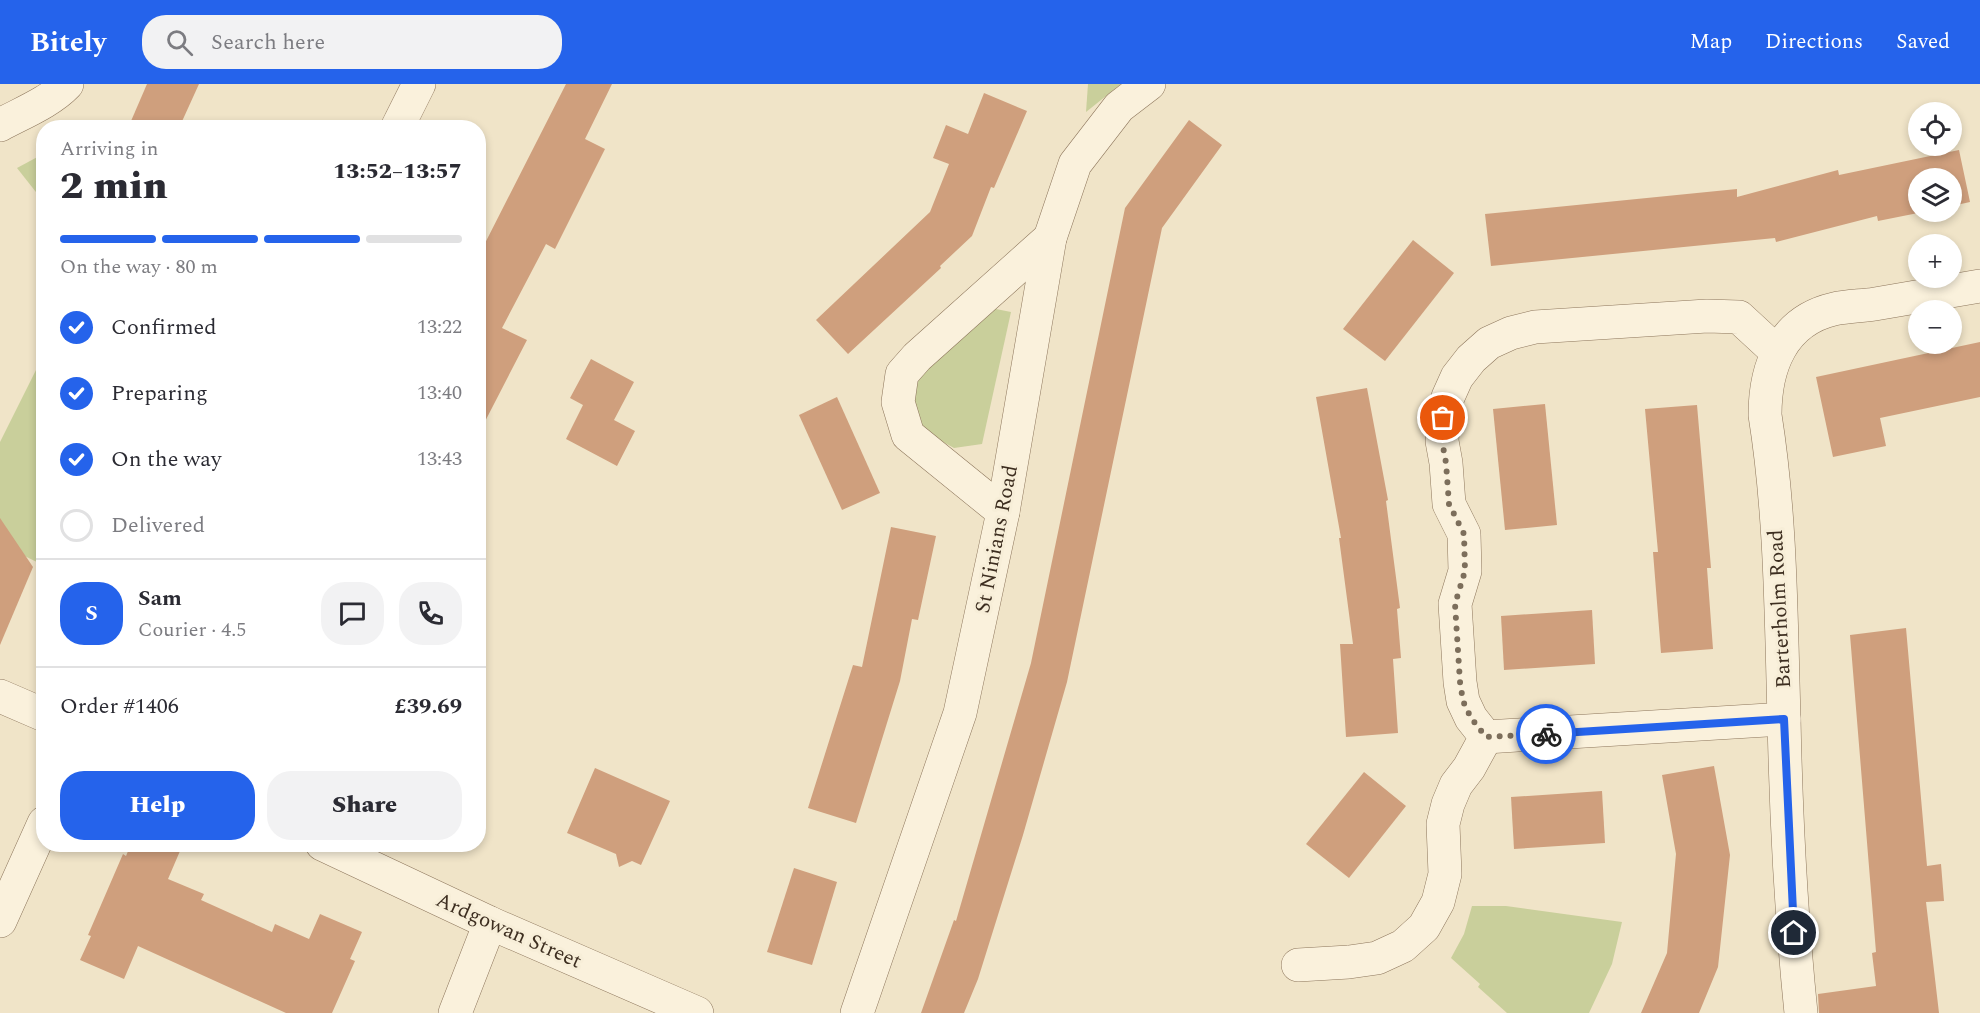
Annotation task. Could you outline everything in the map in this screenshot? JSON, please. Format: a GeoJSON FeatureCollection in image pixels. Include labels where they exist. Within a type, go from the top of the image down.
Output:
{"type":"FeatureCollection","features":[{"type":"Feature","properties":{"kind":"street"},"geometry":{"type":"LineString","coordinates":[[0,125],[62,90],[67,84]]}},
{"type":"Feature","properties":{"kind":"street"},"geometry":{"type":"LineString","coordinates":[[401,120],[419,84]]}},
{"type":"Feature","properties":{"kind":"street","name":"St Ninians Road"},"geometry":{"type":"LineString","coordinates":[[857,1013],[960,713],[1003,512],[1050,238],[1075,164],[1119,107],[1149,84]]}},
{"type":"Feature","properties":{"kind":"street"},"geometry":{"type":"LineString","coordinates":[[1003,512],[908,435],[898,402],[902,374],[917,357],[1050,238]]}},
{"type":"Feature","properties":{"kind":"street"},"geometry":{"type":"LineString","coordinates":[[1486,737],[1471,718],[1463,701],[1460,682],[1455,604],[1465,571],[1464,534],[1449,504],[1442,441],[1443,418],[1448,397],[1457,377],[1471,359],[1489,344],[1511,333],[1535,327],[1707,316],[1738,317],[1777,352],[1797,328],[1814,316],[1834,309],[1980,286]]}},
{"type":"Feature","properties":{"kind":"street","name":"Barterholm Road"},"geometry":{"type":"LineString","coordinates":[[1777,352],[1769,372],[1765,394],[1765,415],[1782,603],[1784,719],[1795,957],[1801,1013]]}},
{"type":"Feature","properties":{"kind":"street"},"geometry":{"type":"LineString","coordinates":[[0,696],[36,712]]}},
{"type":"Feature","properties":{"kind":"street"},"geometry":{"type":"LineString","coordinates":[[1486,737],[1784,719]]}},
{"type":"Feature","properties":{"kind":"street"},"geometry":{"type":"LineString","coordinates":[[1298,965],[1377,958],[1403,946],[1424,927],[1438,902],[1444,874],[1443,824],[1448,804],[1456,785],[1469,768],[1486,737]]}},
{"type":"Feature","properties":{"kind":"street"},"geometry":{"type":"LineString","coordinates":[[0,921],[36,841]]}},
{"type":"Feature","properties":{"kind":"street","name":"Ardgowan Street"},"geometry":{"type":"LineString","coordinates":[[339,852],[490,923],[697,1013]]}},
{"type":"Feature","properties":{"kind":"street"},"geometry":{"type":"LineString","coordinates":[[455,1013],[490,923]]}},
{"type":"Feature","properties":{"kind":"green space"},"geometry":{"type":"Polygon","coordinates":[[[1088,84],[1121,84],[1086,112],[1088,84]]]}},
{"type":"Feature","properties":{"kind":"green space"},"geometry":{"type":"Polygon","coordinates":[[[36,158],[36,192],[17,168],[36,158]]]}},
{"type":"Feature","properties":{"kind":"green space"},"geometry":{"type":"Polygon","coordinates":[[[991,308],[1011,312],[982,444],[954,448],[934,437],[914,419],[911,389],[937,355],[991,308]]]}},
{"type":"Feature","properties":{"kind":"green space"},"geometry":{"type":"Polygon","coordinates":[[[36,370],[36,562],[0,544],[0,442],[36,370]]]}},
{"type":"Feature","properties":{"kind":"green space"},"geometry":{"type":"Polygon","coordinates":[[[1472,906],[1506,906],[1622,922],[1612,964],[1589,1013],[1507,1013],[1478,987],[1480,984],[1451,958],[1464,934],[1472,906]]]}},
{"type":"Feature","properties":{"kind":"building"},"geometry":{"type":"Polygon","coordinates":[[[147,84],[199,84],[183,120],[131,120],[147,84]]]}},
{"type":"Feature","properties":{"kind":"building"},"geometry":{"type":"Polygon","coordinates":[[[566,84],[612,84],[585,139],[605,149],[555,249],[546,244],[502,328],[527,340],[486,419],[486,241],[566,84]]]}},
{"type":"Feature","properties":{"kind":"building"},"geometry":{"type":"Polygon","coordinates":[[[984,93],[1027,111],[994,188],[991,187],[972,236],[940,266],[941,268],[848,354],[816,320],[930,212],[949,164],[933,158],[946,125],[968,134],[984,93]]]}},
{"type":"Feature","properties":{"kind":"building"},"geometry":{"type":"Polygon","coordinates":[[[1189,120],[1222,145],[1162,228],[1067,682],[1023,835],[978,979],[964,1013],[921,1013],[954,920],[956,921],[1031,663],[1125,208],[1189,120]]]}},
{"type":"Feature","properties":{"kind":"building"},"geometry":{"type":"Polygon","coordinates":[[[1930,156],[1960,156],[1970,202],[1962,204],[1962,168],[1908,168],[1908,215],[1878,221],[1877,216],[1776,242],[1775,238],[1491,266],[1485,214],[1737,189],[1737,197],[1838,170],[1839,175],[1930,156]]]}},
{"type":"Feature","properties":{"kind":"building"},"geometry":{"type":"Polygon","coordinates":[[[1413,240],[1454,273],[1385,361],[1343,329],[1413,240]]]}},
{"type":"Feature","properties":{"kind":"building"},"geometry":{"type":"Polygon","coordinates":[[[1980,342],[1980,397],[1880,418],[1886,446],[1833,457],[1816,377],[1924,354],[1962,354],[1962,346],[1980,342]]]}},
{"type":"Feature","properties":{"kind":"building"},"geometry":{"type":"Polygon","coordinates":[[[591,359],[634,382],[614,420],[635,431],[617,466],[566,439],[583,405],[570,398],[591,359]]]}},
{"type":"Feature","properties":{"kind":"building"},"geometry":{"type":"Polygon","coordinates":[[[1367,388],[1388,500],[1386,501],[1400,608],[1397,609],[1401,658],[1393,659],[1398,733],[1346,737],[1340,644],[1353,644],[1339,538],[1341,538],[1316,397],[1367,388]]]}},
{"type":"Feature","properties":{"kind":"building"},"geometry":{"type":"Polygon","coordinates":[[[837,397],[880,493],[842,510],[799,415],[837,397]]]}},
{"type":"Feature","properties":{"kind":"building"},"geometry":{"type":"Polygon","coordinates":[[[1545,404],[1557,525],[1505,530],[1493,409],[1545,404]]]}},
{"type":"Feature","properties":{"kind":"building"},"geometry":{"type":"Polygon","coordinates":[[[1697,405],[1711,568],[1707,568],[1713,649],[1661,653],[1653,552],[1658,552],[1645,409],[1697,405]]]}},
{"type":"Feature","properties":{"kind":"building"},"geometry":{"type":"Polygon","coordinates":[[[0,518],[33,567],[0,645],[0,518]]]}},
{"type":"Feature","properties":{"kind":"building"},"geometry":{"type":"Polygon","coordinates":[[[891,527],[936,536],[918,620],[912,619],[900,681],[856,823],[808,808],[853,665],[862,667],[891,527]]]}},
{"type":"Feature","properties":{"kind":"building"},"geometry":{"type":"Polygon","coordinates":[[[1592,610],[1595,664],[1504,670],[1501,616],[1592,610]]]}},
{"type":"Feature","properties":{"kind":"building"},"geometry":{"type":"Polygon","coordinates":[[[1906,628],[1927,866],[1941,864],[1944,901],[1926,902],[1939,1013],[1819,1013],[1818,994],[1876,986],[1872,953],[1876,952],[1850,635],[1906,628]]]}},
{"type":"Feature","properties":{"kind":"building"},"geometry":{"type":"Polygon","coordinates":[[[1714,766],[1730,855],[1718,967],[1699,1013],[1641,1013],[1667,953],[1676,854],[1662,775],[1714,766]]]}},
{"type":"Feature","properties":{"kind":"building"},"geometry":{"type":"Polygon","coordinates":[[[595,768],[670,801],[641,865],[632,861],[619,867],[616,854],[567,833],[595,768]]]}},
{"type":"Feature","properties":{"kind":"building"},"geometry":{"type":"Polygon","coordinates":[[[1364,772],[1406,806],[1349,878],[1306,844],[1364,772]]]}},
{"type":"Feature","properties":{"kind":"building"},"geometry":{"type":"Polygon","coordinates":[[[1602,791],[1605,843],[1514,849],[1511,797],[1602,791]]]}},
{"type":"Feature","properties":{"kind":"building"},"geometry":{"type":"Polygon","coordinates":[[[128,852],[180,852],[168,879],[204,894],[201,900],[272,932],[275,924],[309,939],[320,914],[362,932],[350,959],[355,961],[332,1013],[286,1013],[138,946],[124,979],[80,960],[91,936],[88,935],[123,854],[126,856],[128,852]]]}},
{"type":"Feature","properties":{"kind":"building"},"geometry":{"type":"Polygon","coordinates":[[[794,868],[837,882],[812,965],[767,952],[794,868]]]}},
{"type":"Feature","properties":{"kind":"way so far"},"geometry":{"type":"LineString","coordinates":[[1443,418],[1442,441],[1449,504],[1464,534],[1465,571],[1455,604],[1463,701],[1471,718],[1486,737],[1546,734]]}},
{"type":"Feature","properties":{"kind":"route"},"geometry":{"type":"LineString","coordinates":[[1546,734],[1784,719],[1794,933]]}}]}
